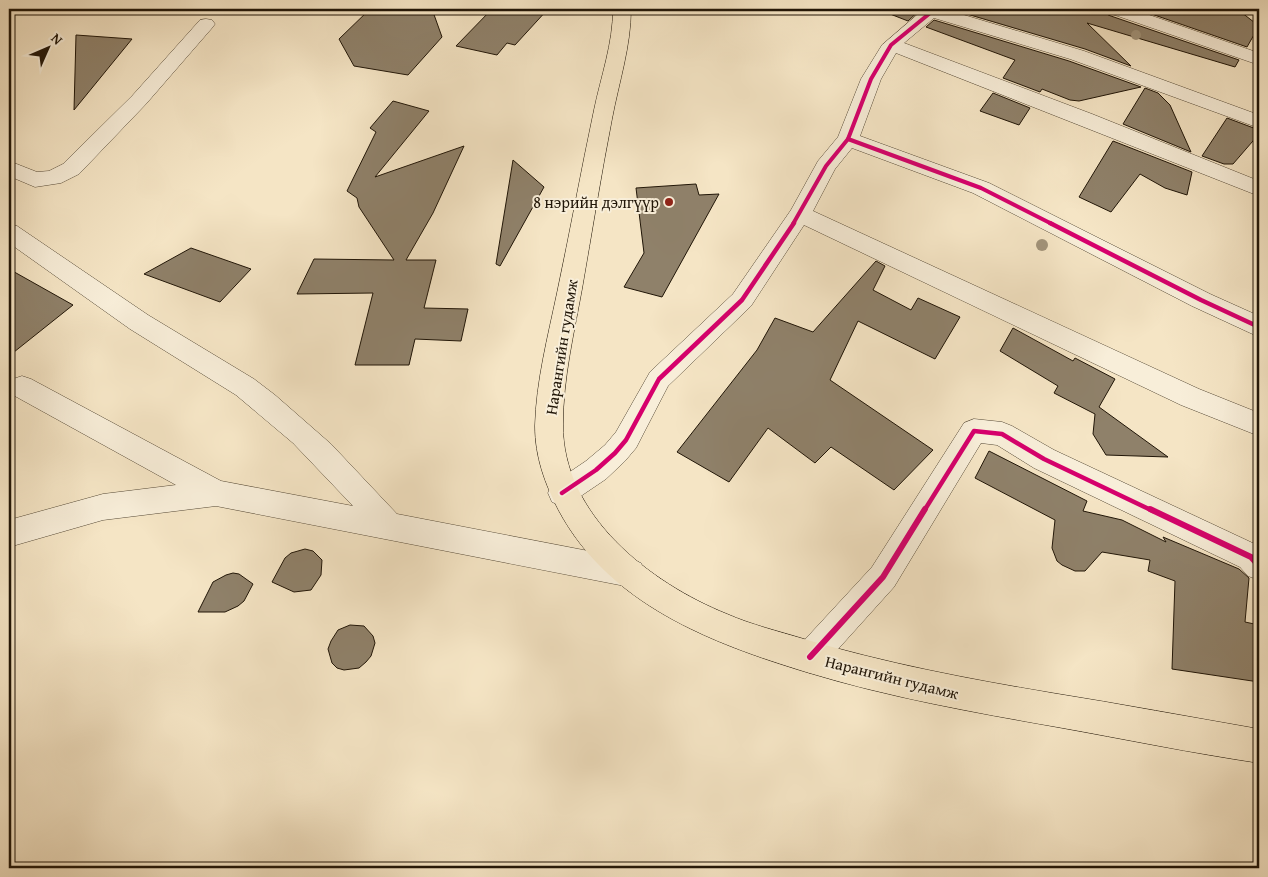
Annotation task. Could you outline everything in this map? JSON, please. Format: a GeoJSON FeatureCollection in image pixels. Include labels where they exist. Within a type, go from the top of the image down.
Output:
{"type":"FeatureCollection","features":[{"type":"Feature","properties":{"kind":"main road","name":"Нарангийн гудамж"},"geometry":{"type":"LineString","coordinates":[[622,9],[620,33],[606,97],[556,364],[549,430],[550,458],[562,493],[580,521],[630,573],[665,599],[706,621],[750,638],[877,677],[953,693],[1259,746]]}},
{"type":"Feature","properties":{"kind":"street"},"geometry":{"type":"LineString","coordinates":[[1115,9],[1259,59]]}},
{"type":"Feature","properties":{"kind":"street"},"geometry":{"type":"LineString","coordinates":[[562,493],[596,470],[615,453],[626,440],[659,379],[672,364],[710,332],[742,300],[800,214],[826,166],[848,139],[872,79],[892,45],[934,10],[1077,56],[1259,122]]}},
{"type":"Feature","properties":{"kind":"street"},"geometry":{"type":"LineString","coordinates":[[9,168],[35,180],[53,178],[71,169],[139,100],[206,24]]}},
{"type":"Feature","properties":{"kind":"street"},"geometry":{"type":"LineString","coordinates":[[892,45],[1085,119],[1259,189]]}},
{"type":"Feature","properties":{"kind":"street"},"geometry":{"type":"LineString","coordinates":[[848,139],[981,188],[1201,300],[1259,327]]}},
{"type":"Feature","properties":{"kind":"street"},"geometry":{"type":"LineString","coordinates":[[800,214],[1181,393],[1259,425]]}},
{"type":"Feature","properties":{"kind":"street"},"geometry":{"type":"LineString","coordinates":[[9,232],[93,291],[245,387],[268,404],[323,453],[388,526]]}},
{"type":"Feature","properties":{"kind":"street"},"geometry":{"type":"LineString","coordinates":[[22,387],[216,493],[630,573]]}},
{"type":"Feature","properties":{"kind":"street"},"geometry":{"type":"LineString","coordinates":[[810,657],[883,576],[974,431],[1002,434],[1044,460],[1252,557],[1259,566]]}},
{"type":"Feature","properties":{"kind":"street"},"geometry":{"type":"LineString","coordinates":[[9,534],[103,508],[216,493]]}},
{"type":"Feature","properties":{"kind":"building"},"geometry":{"type":"Polygon","coordinates":[[[370,9],[432,9],[442,37],[408,75],[354,66],[339,39],[370,9]]]}},
{"type":"Feature","properties":{"kind":"building"},"geometry":{"type":"Polygon","coordinates":[[[492,9],[548,9],[515,45],[507,43],[497,55],[456,46],[492,9]]]}},
{"type":"Feature","properties":{"kind":"building"},"geometry":{"type":"Polygon","coordinates":[[[886,9],[921,9],[908,21],[885,12],[886,9]]]}},
{"type":"Feature","properties":{"kind":"building"},"geometry":{"type":"Polygon","coordinates":[[[950,9],[1104,9],[1108,15],[1239,60],[1235,67],[1087,23],[1131,66],[1085,49],[950,9]]]}},
{"type":"Feature","properties":{"kind":"building"},"geometry":{"type":"Polygon","coordinates":[[[1137,9],[1237,9],[1259,26],[1247,47],[1137,9]]]}},
{"type":"Feature","properties":{"kind":"building"},"geometry":{"type":"Polygon","coordinates":[[[934,20],[1069,61],[1141,87],[1079,101],[1070,100],[1042,89],[1040,92],[1003,78],[1015,60],[926,27],[934,20]]]}},
{"type":"Feature","properties":{"kind":"building"},"geometry":{"type":"Polygon","coordinates":[[[76,35],[132,39],[74,110],[76,35]]]}},
{"type":"Feature","properties":{"kind":"building"},"geometry":{"type":"Polygon","coordinates":[[[1145,88],[1158,93],[1170,105],[1191,152],[1123,124],[1145,88]]]}},
{"type":"Feature","properties":{"kind":"building"},"geometry":{"type":"Polygon","coordinates":[[[993,93],[1030,108],[1019,125],[980,111],[993,93]]]}},
{"type":"Feature","properties":{"kind":"building"},"geometry":{"type":"Polygon","coordinates":[[[393,101],[429,111],[375,177],[464,146],[433,213],[406,260],[436,260],[424,308],[468,309],[461,341],[415,339],[409,365],[355,365],[373,293],[297,294],[314,259],[394,260],[359,207],[357,198],[347,191],[376,132],[370,128],[393,101]]]}},
{"type":"Feature","properties":{"kind":"building"},"geometry":{"type":"Polygon","coordinates":[[[1227,118],[1259,130],[1259,134],[1233,164],[1224,164],[1202,156],[1227,118]]]}},
{"type":"Feature","properties":{"kind":"building"},"geometry":{"type":"Polygon","coordinates":[[[1113,141],[1192,172],[1187,195],[1165,188],[1140,174],[1111,212],[1079,197],[1113,141]]]}},
{"type":"Feature","properties":{"kind":"building"},"geometry":{"type":"Polygon","coordinates":[[[513,160],[544,187],[500,266],[496,264],[513,160]]]}},
{"type":"Feature","properties":{"kind":"building"},"geometry":{"type":"Polygon","coordinates":[[[696,184],[699,195],[719,194],[662,297],[624,287],[644,253],[636,188],[696,184]]]}},
{"type":"Feature","properties":{"kind":"building"},"geometry":{"type":"Polygon","coordinates":[[[191,248],[251,269],[220,302],[144,274],[191,248]]]}},
{"type":"Feature","properties":{"kind":"building"},"geometry":{"type":"Polygon","coordinates":[[[876,261],[885,266],[873,290],[911,310],[918,298],[960,317],[935,359],[858,321],[830,380],[933,450],[894,490],[831,447],[815,463],[768,428],[729,482],[677,452],[757,350],[775,318],[813,332],[876,261]]]}},
{"type":"Feature","properties":{"kind":"building"},"geometry":{"type":"Polygon","coordinates":[[[9,269],[73,305],[9,356],[9,269]]]}},
{"type":"Feature","properties":{"kind":"building"},"geometry":{"type":"Polygon","coordinates":[[[1013,328],[1073,361],[1075,358],[1115,379],[1099,407],[1168,457],[1106,455],[1093,434],[1095,414],[1054,393],[1058,386],[1000,351],[1013,328]]]}},
{"type":"Feature","properties":{"kind":"building"},"geometry":{"type":"Polygon","coordinates":[[[989,451],[1087,501],[1083,511],[1122,520],[1166,542],[1163,537],[1239,569],[1249,578],[1245,622],[1259,625],[1259,682],[1172,669],[1175,581],[1148,571],[1150,560],[1102,552],[1085,571],[1075,571],[1062,565],[1057,561],[1052,548],[1055,520],[975,478],[989,451]]]}},
{"type":"Feature","properties":{"kind":"building"},"geometry":{"type":"Polygon","coordinates":[[[305,549],[313,551],[322,560],[321,575],[311,590],[294,592],[272,582],[285,558],[291,553],[305,549]]]}},
{"type":"Feature","properties":{"kind":"building"},"geometry":{"type":"Polygon","coordinates":[[[233,573],[239,574],[253,584],[244,601],[225,612],[198,612],[213,582],[233,573]]]}},
{"type":"Feature","properties":{"kind":"building"},"geometry":{"type":"Polygon","coordinates":[[[350,625],[364,626],[373,636],[375,643],[371,656],[366,662],[359,668],[344,670],[337,668],[332,663],[328,649],[338,630],[350,625]]]}},
{"type":"Feature","properties":{"kind":"cycle path"},"geometry":{"type":"LineString","coordinates":[[562,493],[596,470],[615,453],[626,440],[659,379],[742,300],[800,214],[826,166],[848,139],[871,79],[891,45],[935,9]]}},
{"type":"Feature","properties":{"kind":"cycle path"},"geometry":{"type":"LineString","coordinates":[[848,139],[981,188],[1201,300],[1259,327]]}},
{"type":"Feature","properties":{"kind":"cycle path"},"geometry":{"type":"LineString","coordinates":[[810,657],[883,577],[974,431],[1002,434],[1044,459],[1251,557],[1259,566]]}},
{"type":"Feature","properties":{"kind":"place","name":"8 нэрийн дэлгүүр"},"geometry":{"type":"Point","coordinates":[669,202]}}]}
